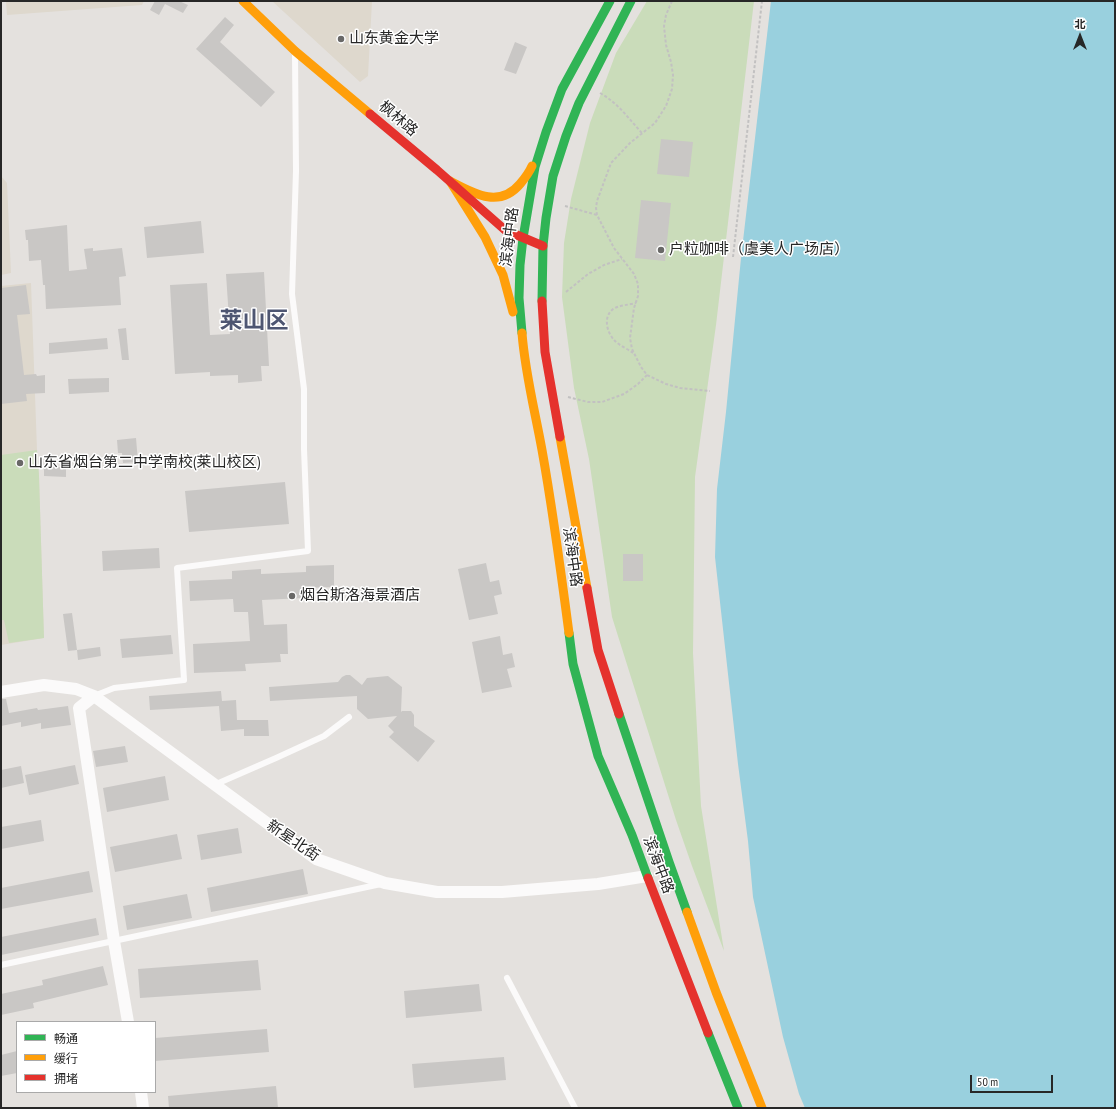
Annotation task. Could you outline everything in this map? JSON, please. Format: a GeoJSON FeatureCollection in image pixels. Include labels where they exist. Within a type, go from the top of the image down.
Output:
{"type":"FeatureCollection","features":[{"type":"Feature","properties":{"kind":"main road","name":"枫林路"},"geometry":{"type":"LineString","coordinates":[[243,1],[296,50],[504,230],[543,246]]}},
{"type":"Feature","properties":{"kind":"main road","name":"滨海中路"},"geometry":{"type":"LineString","coordinates":[[610,1],[562,90],[546,132],[535,167],[520,265],[519,298],[524,356],[542,451],[559,558],[573,664],[598,756],[632,835],[692,995],[738,1108]]}},
{"type":"Feature","properties":{"kind":"main road","name":"滨海中路"},"geometry":{"type":"LineString","coordinates":[[631,1],[579,103],[553,176],[543,246],[542,295],[545,352],[598,650],[669,862],[716,992],[762,1108]]}},
{"type":"Feature","properties":{"kind":"main road"},"geometry":{"type":"LineString","coordinates":[[450,182],[479,196],[500,198],[509,195],[518,188],[530,169],[546,132]]}},
{"type":"Feature","properties":{"kind":"main road"},"geometry":{"type":"LineString","coordinates":[[450,182],[485,237],[503,275],[524,356]]}},
{"type":"Feature","properties":{"kind":"street","name":"新星北街"},"geometry":{"type":"LineString","coordinates":[[1,692],[44,685],[76,689],[94,696],[316,859],[384,883],[437,892],[502,892],[598,884],[647,876]]}},
{"type":"Feature","properties":{"kind":"street"},"geometry":{"type":"LineString","coordinates":[[94,696],[79,708],[114,941],[128,1021]]}},
{"type":"Feature","properties":{"kind":"street"},"geometry":{"type":"LineString","coordinates":[[141,1093],[143,1108]]}},
{"type":"Feature","properties":{"kind":"lane"},"geometry":{"type":"LineString","coordinates":[[94,696],[114,688],[184,680],[177,568],[308,551],[304,449],[304,389],[292,294],[296,171],[296,50]]}},
{"type":"Feature","properties":{"kind":"lane"},"geometry":{"type":"LineString","coordinates":[[214,785],[324,736],[349,716]]}},
{"type":"Feature","properties":{"kind":"lane"},"geometry":{"type":"LineString","coordinates":[[1,965],[384,883]]}},
{"type":"Feature","properties":{"kind":"lane"},"geometry":{"type":"LineString","coordinates":[[507,978],[575,1108]]}},
{"type":"Feature","properties":{"kind":"path"},"geometry":{"type":"LineString","coordinates":[[672,1],[666,15],[664,26],[666,45],[673,75],[672,88],[666,106],[654,123],[630,143],[611,163],[597,201],[596,208],[597,215],[614,248],[634,274],[638,284],[638,296],[630,338],[632,349],[641,367],[647,375],[666,384],[680,388],[710,391]]}},
{"type":"Feature","properties":{"kind":"path"},"geometry":{"type":"LineString","coordinates":[[733,257],[762,1]]}},
{"type":"Feature","properties":{"kind":"path"},"geometry":{"type":"LineString","coordinates":[[598,92],[608,98],[623,111],[642,133]]}},
{"type":"Feature","properties":{"kind":"path"},"geometry":{"type":"LineString","coordinates":[[565,206],[597,215]]}},
{"type":"Feature","properties":{"kind":"path"},"geometry":{"type":"LineString","coordinates":[[566,292],[588,274],[604,265],[622,259]]}},
{"type":"Feature","properties":{"kind":"path"},"geometry":{"type":"LineString","coordinates":[[634,353],[615,341],[609,332],[607,325],[608,316],[612,310],[621,306],[636,303]]}},
{"type":"Feature","properties":{"kind":"path"},"geometry":{"type":"LineString","coordinates":[[563,396],[588,402],[602,402],[624,394],[638,384],[647,375]]}},
{"type":"Feature","properties":{"kind":"shaded area"},"geometry":{"type":"Polygon","coordinates":[[[6,1],[144,1],[142,5],[7,15],[6,1]]]}},
{"type":"Feature","properties":{"kind":"shaded area","name":"山东黄金大学"},"geometry":{"type":"Polygon","coordinates":[[[272,1],[372,1],[368,76],[360,82],[272,1]]]}},
{"type":"Feature","properties":{"kind":"shaded area"},"geometry":{"type":"Polygon","coordinates":[[[1,176],[7,183],[11,273],[1,275],[1,176]]]}},
{"type":"Feature","properties":{"kind":"shaded area","name":"山东省烟台第二中学南校(莱山校区)"},"geometry":{"type":"Polygon","coordinates":[[[31,283],[44,638],[1,645],[1,286],[31,283]]]}},
{"type":"Feature","properties":{"kind":"green space"},"geometry":{"type":"Polygon","coordinates":[[[647,1],[754,1],[716,325],[695,477],[693,653],[701,806],[724,951],[676,820],[612,617],[589,459],[574,388],[562,297],[564,243],[571,199],[590,123],[616,53],[647,1]]]}},
{"type":"Feature","properties":{"kind":"green space"},"geometry":{"type":"Polygon","coordinates":[[[37,450],[44,638],[9,643],[4,620],[1,620],[1,455],[37,450]]]}},
{"type":"Feature","properties":{"kind":"water"},"geometry":{"type":"Polygon","coordinates":[[[771,1],[1115,1],[1115,1108],[805,1108],[799,1094],[783,1037],[753,897],[748,841],[715,557],[717,489],[741,258],[771,1]]]}},
{"type":"Feature","properties":{"kind":"building"},"geometry":{"type":"Polygon","coordinates":[[[155,1],[179,1],[188,5],[183,13],[165,4],[159,15],[150,10],[155,1]]]}},
{"type":"Feature","properties":{"kind":"building"},"geometry":{"type":"Polygon","coordinates":[[[225,17],[234,25],[220,42],[275,92],[261,107],[196,49],[225,17]]]}},
{"type":"Feature","properties":{"kind":"building"},"geometry":{"type":"Polygon","coordinates":[[[515,42],[527,47],[516,74],[504,70],[515,42]]]}},
{"type":"Feature","properties":{"kind":"building"},"geometry":{"type":"Polygon","coordinates":[[[661,139],[693,142],[689,177],[657,174],[661,139]]]}},
{"type":"Feature","properties":{"kind":"building"},"geometry":{"type":"Polygon","coordinates":[[[641,200],[671,203],[665,261],[635,258],[641,200]]]}},
{"type":"Feature","properties":{"kind":"building"},"geometry":{"type":"Polygon","coordinates":[[[201,221],[204,253],[147,258],[144,227],[201,221]]]}},
{"type":"Feature","properties":{"kind":"building"},"geometry":{"type":"Polygon","coordinates":[[[67,225],[69,271],[87,269],[84,249],[93,248],[93,251],[122,248],[126,276],[119,277],[121,305],[46,309],[45,285],[43,285],[41,260],[29,261],[28,240],[26,240],[25,230],[67,225]]]}},
{"type":"Feature","properties":{"kind":"building"},"geometry":{"type":"Polygon","coordinates":[[[264,272],[269,366],[261,366],[262,381],[238,383],[238,375],[210,376],[210,372],[175,374],[170,285],[207,283],[210,335],[230,334],[226,274],[264,272]]]}},
{"type":"Feature","properties":{"kind":"building"},"geometry":{"type":"Polygon","coordinates":[[[26,285],[30,314],[17,315],[24,375],[45,375],[45,393],[26,394],[27,401],[1,404],[1,288],[26,285]]]}},
{"type":"Feature","properties":{"kind":"building"},"geometry":{"type":"Polygon","coordinates":[[[126,328],[129,360],[122,360],[118,329],[126,328]]]}},
{"type":"Feature","properties":{"kind":"building"},"geometry":{"type":"Polygon","coordinates":[[[107,338],[108,349],[49,354],[49,343],[107,338]]]}},
{"type":"Feature","properties":{"kind":"building"},"geometry":{"type":"Polygon","coordinates":[[[109,378],[109,392],[69,394],[68,379],[109,378]]]}},
{"type":"Feature","properties":{"kind":"building"},"geometry":{"type":"Polygon","coordinates":[[[136,438],[138,462],[123,463],[122,453],[118,453],[117,440],[136,438]]]}},
{"type":"Feature","properties":{"kind":"building"},"geometry":{"type":"Polygon","coordinates":[[[44,467],[66,467],[66,477],[44,476],[44,467]]]}},
{"type":"Feature","properties":{"kind":"building"},"geometry":{"type":"Polygon","coordinates":[[[285,482],[289,524],[189,532],[185,491],[285,482]]]}},
{"type":"Feature","properties":{"kind":"building"},"geometry":{"type":"Polygon","coordinates":[[[159,548],[160,568],[103,571],[102,551],[159,548]]]}},
{"type":"Feature","properties":{"kind":"building"},"geometry":{"type":"Polygon","coordinates":[[[623,554],[643,554],[643,581],[623,581],[623,554]]]}},
{"type":"Feature","properties":{"kind":"building"},"geometry":{"type":"Polygon","coordinates":[[[486,563],[490,582],[499,580],[502,594],[494,596],[498,614],[469,620],[458,569],[486,563]]]}},
{"type":"Feature","properties":{"kind":"building"},"geometry":{"type":"Polygon","coordinates":[[[334,565],[334,587],[303,588],[304,598],[262,600],[264,625],[287,624],[288,654],[280,654],[281,662],[245,664],[246,671],[194,673],[193,644],[250,641],[248,612],[234,612],[233,599],[190,601],[189,581],[232,579],[232,571],[261,569],[261,574],[306,572],[306,566],[334,565]]]}},
{"type":"Feature","properties":{"kind":"building"},"geometry":{"type":"Polygon","coordinates":[[[72,613],[77,650],[68,651],[63,614],[72,613]]]}},
{"type":"Feature","properties":{"kind":"building"},"geometry":{"type":"Polygon","coordinates":[[[171,635],[173,654],[122,658],[120,639],[171,635]]]}},
{"type":"Feature","properties":{"kind":"building"},"geometry":{"type":"Polygon","coordinates":[[[500,636],[503,655],[512,653],[515,667],[507,669],[512,687],[482,693],[472,642],[500,636]]]}},
{"type":"Feature","properties":{"kind":"building"},"geometry":{"type":"Polygon","coordinates":[[[100,647],[101,656],[78,660],[77,650],[100,647]]]}},
{"type":"Feature","properties":{"kind":"building"},"geometry":{"type":"Polygon","coordinates":[[[346,675],[350,675],[362,685],[367,678],[388,676],[402,687],[401,712],[411,711],[414,715],[414,726],[435,741],[418,762],[389,737],[394,732],[388,726],[397,716],[368,719],[357,709],[357,696],[270,701],[269,687],[338,682],[346,675]]]}},
{"type":"Feature","properties":{"kind":"building"},"geometry":{"type":"Polygon","coordinates":[[[221,691],[222,701],[236,700],[237,720],[268,720],[269,736],[244,736],[244,729],[221,731],[219,706],[150,710],[149,696],[221,691]]]}},
{"type":"Feature","properties":{"kind":"building"},"geometry":{"type":"Polygon","coordinates":[[[1,699],[6,699],[9,713],[37,708],[38,710],[68,706],[71,725],[41,729],[41,723],[21,727],[21,722],[1,726],[1,699]]]}},
{"type":"Feature","properties":{"kind":"building"},"geometry":{"type":"Polygon","coordinates":[[[125,746],[128,762],[96,767],[93,751],[125,746]]]}},
{"type":"Feature","properties":{"kind":"building"},"geometry":{"type":"Polygon","coordinates":[[[75,765],[79,784],[29,795],[25,775],[75,765]]]}},
{"type":"Feature","properties":{"kind":"building"},"geometry":{"type":"Polygon","coordinates":[[[21,766],[24,783],[1,788],[1,770],[21,766]]]}},
{"type":"Feature","properties":{"kind":"building"},"geometry":{"type":"Polygon","coordinates":[[[165,776],[169,800],[107,812],[103,788],[165,776]]]}},
{"type":"Feature","properties":{"kind":"building"},"geometry":{"type":"Polygon","coordinates":[[[41,820],[44,841],[1,849],[1,827],[41,820]]]}},
{"type":"Feature","properties":{"kind":"building"},"geometry":{"type":"Polygon","coordinates":[[[238,828],[242,853],[201,860],[197,835],[238,828]]]}},
{"type":"Feature","properties":{"kind":"building"},"geometry":{"type":"Polygon","coordinates":[[[177,834],[182,859],[115,872],[110,847],[177,834]]]}},
{"type":"Feature","properties":{"kind":"building"},"geometry":{"type":"Polygon","coordinates":[[[303,869],[308,894],[211,912],[207,888],[303,869]]]}},
{"type":"Feature","properties":{"kind":"building"},"geometry":{"type":"Polygon","coordinates":[[[89,871],[93,892],[1,909],[1,888],[89,871]]]}},
{"type":"Feature","properties":{"kind":"building"},"geometry":{"type":"Polygon","coordinates":[[[187,894],[192,918],[127,930],[123,906],[187,894]]]}},
{"type":"Feature","properties":{"kind":"building"},"geometry":{"type":"Polygon","coordinates":[[[96,918],[99,935],[1,955],[1,937],[96,918]]]}},
{"type":"Feature","properties":{"kind":"building"},"geometry":{"type":"Polygon","coordinates":[[[258,960],[261,990],[140,998],[138,969],[258,960]]]}},
{"type":"Feature","properties":{"kind":"building"},"geometry":{"type":"Polygon","coordinates":[[[103,966],[108,985],[33,1003],[34,1008],[1,1015],[1,994],[43,985],[42,980],[103,966]]]}},
{"type":"Feature","properties":{"kind":"building"},"geometry":{"type":"Polygon","coordinates":[[[479,984],[482,1011],[406,1018],[404,991],[479,984]]]}},
{"type":"Feature","properties":{"kind":"building"},"geometry":{"type":"Polygon","coordinates":[[[267,1029],[269,1052],[156,1061],[156,1038],[267,1029]]]}},
{"type":"Feature","properties":{"kind":"building"},"geometry":{"type":"Polygon","coordinates":[[[16,1051],[16,1073],[1,1076],[1,1055],[16,1051]]]}},
{"type":"Feature","properties":{"kind":"building"},"geometry":{"type":"Polygon","coordinates":[[[504,1057],[506,1080],[414,1088],[412,1064],[504,1057]]]}},
{"type":"Feature","properties":{"kind":"building"},"geometry":{"type":"Polygon","coordinates":[[[276,1086],[278,1108],[169,1108],[168,1096],[276,1086]]]}},
{"type":"Feature","properties":{"kind":"traffic: fast"},"geometry":{"type":"LineString","coordinates":[[522,333],[519,298],[520,265],[535,167],[562,89],[610,1]]}},
{"type":"Feature","properties":{"kind":"traffic: fast"},"geometry":{"type":"LineString","coordinates":[[542,301],[543,246],[553,176],[579,103],[631,1]]}},
{"type":"Feature","properties":{"kind":"traffic: fast"},"geometry":{"type":"LineString","coordinates":[[569,633],[573,664],[598,756],[632,835],[648,878]]}},
{"type":"Feature","properties":{"kind":"traffic: fast"},"geometry":{"type":"LineString","coordinates":[[619,714],[687,912]]}},
{"type":"Feature","properties":{"kind":"traffic: fast"},"geometry":{"type":"LineString","coordinates":[[708,1033],[738,1108]]}},
{"type":"Feature","properties":{"kind":"traffic: slow"},"geometry":{"type":"LineString","coordinates":[[243,1],[295,51],[370,114]]}},
{"type":"Feature","properties":{"kind":"traffic: slow"},"geometry":{"type":"LineString","coordinates":[[450,181],[477,194],[495,197],[503,196],[512,192],[520,184],[532,166]]}},
{"type":"Feature","properties":{"kind":"traffic: slow"},"geometry":{"type":"LineString","coordinates":[[450,181],[485,237],[503,275],[513,312]]}},
{"type":"Feature","properties":{"kind":"traffic: slow"},"geometry":{"type":"LineString","coordinates":[[522,333],[523,348],[550,496],[569,633]]}},
{"type":"Feature","properties":{"kind":"traffic: slow"},"geometry":{"type":"LineString","coordinates":[[560,437],[587,588]]}},
{"type":"Feature","properties":{"kind":"traffic: slow"},"geometry":{"type":"LineString","coordinates":[[687,912],[716,992],[762,1108]]}},
{"type":"Feature","properties":{"kind":"traffic: jam"},"geometry":{"type":"LineString","coordinates":[[370,114],[505,230],[543,246]]}},
{"type":"Feature","properties":{"kind":"traffic: jam"},"geometry":{"type":"LineString","coordinates":[[542,301],[545,352],[560,437]]}},
{"type":"Feature","properties":{"kind":"traffic: jam"},"geometry":{"type":"LineString","coordinates":[[587,588],[598,650],[619,714]]}},
{"type":"Feature","properties":{"kind":"traffic: jam"},"geometry":{"type":"LineString","coordinates":[[648,878],[708,1033]]}},
{"type":"Feature","properties":{"kind":"place","name":"山东黄金大学"},"geometry":{"type":"Point","coordinates":[341,39]}},
{"type":"Feature","properties":{"kind":"place","name":"户粒咖啡（虞美人广场店）"},"geometry":{"type":"Point","coordinates":[661,250]}},
{"type":"Feature","properties":{"kind":"place","name":"山东省烟台第二中学南校(莱山校区)"},"geometry":{"type":"Point","coordinates":[20,463]}},
{"type":"Feature","properties":{"kind":"place","name":"烟台斯洛海景酒店"},"geometry":{"type":"Point","coordinates":[292,596]}},
{"type":"Feature","properties":{"kind":"district","name":"莱山区"},"geometry":{"type":"Point","coordinates":[254,321]}}]}
